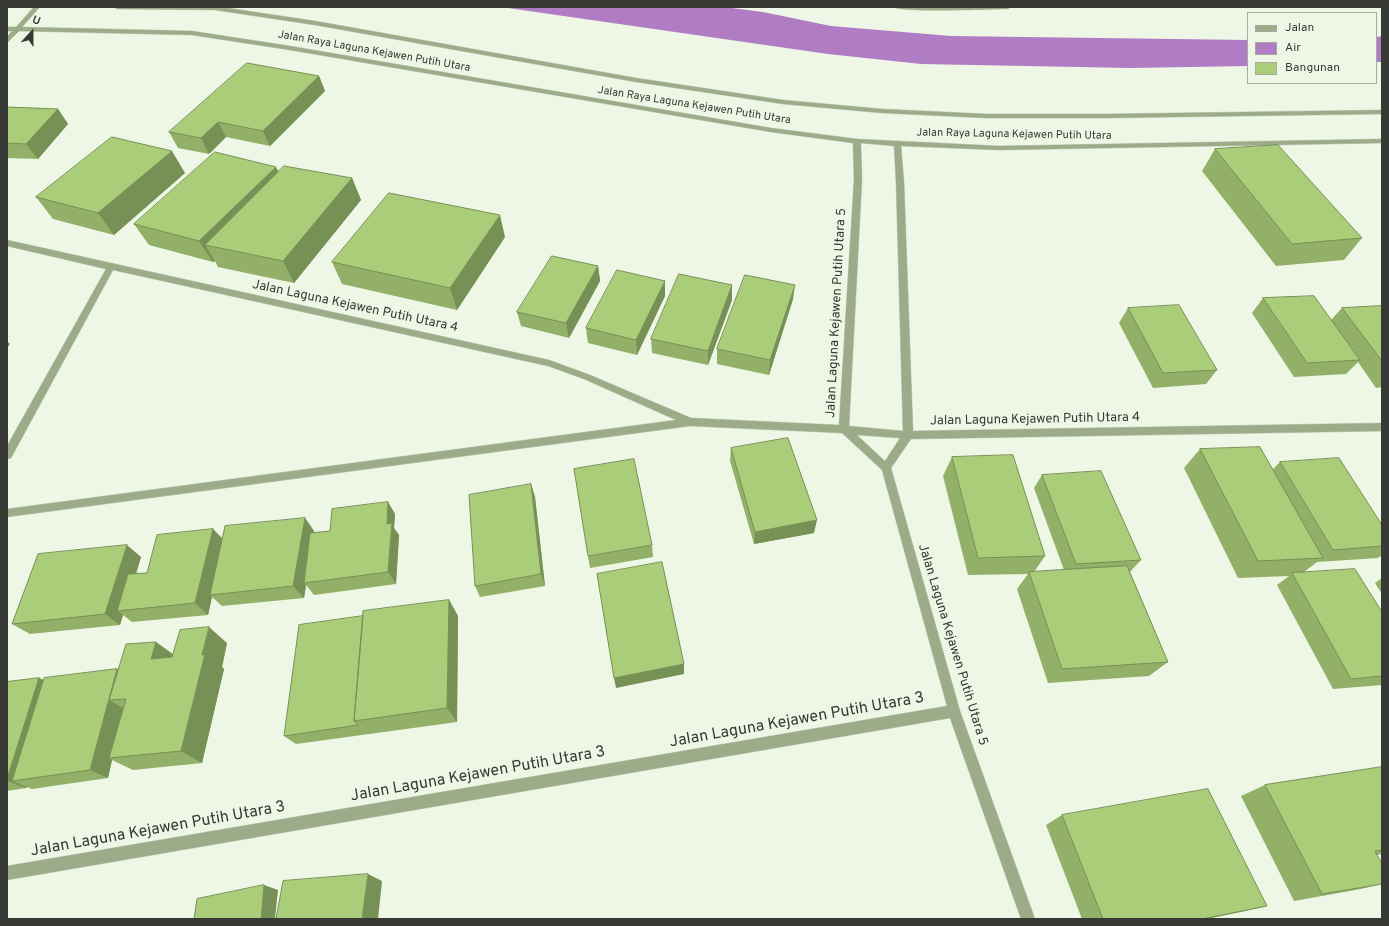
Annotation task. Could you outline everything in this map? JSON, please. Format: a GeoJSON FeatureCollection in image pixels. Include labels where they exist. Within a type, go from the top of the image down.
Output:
{"type":"FeatureCollection","features":[{"type":"Feature","properties":{"kind":"street"},"geometry":{"type":"LineString","coordinates":[[7,41],[37,7]]}},
{"type":"Feature","properties":{"kind":"street","name":"Jalan Raya Laguna Kejawen Putih Utara"},"geometry":{"type":"LineString","coordinates":[[117,7],[215,8],[323,25],[636,80],[783,102],[882,111],[987,116],[1382,112]]}},
{"type":"Feature","properties":{"kind":"street"},"geometry":{"type":"LineString","coordinates":[[896,7],[1008,7]]}},
{"type":"Feature","properties":{"kind":"street","name":"Jalan Raya Laguna Kejawen Putih Utara"},"geometry":{"type":"LineString","coordinates":[[7,29],[192,33],[298,49],[771,130],[857,141],[999,148],[1382,141]]}},
{"type":"Feature","properties":{"kind":"street","name":"Jalan Laguna Kejawen Putih Utara 5"},"geometry":{"type":"LineString","coordinates":[[857,141],[858,179],[844,429],[886,468],[954,711],[1028,919]]}},
{"type":"Feature","properties":{"kind":"street"},"geometry":{"type":"LineString","coordinates":[[886,468],[908,435],[900,182],[897,144]]}},
{"type":"Feature","properties":{"kind":"street","name":"Jalan Laguna Kejawen Putih Utara 4"},"geometry":{"type":"LineString","coordinates":[[7,243],[549,363],[587,377],[690,422]]}},
{"type":"Feature","properties":{"kind":"street"},"geometry":{"type":"LineString","coordinates":[[7,455],[111,267]]}},
{"type":"Feature","properties":{"kind":"street","name":"Jalan Laguna Kejawen Putih Utara 4"},"geometry":{"type":"LineString","coordinates":[[7,513],[690,422],[844,429],[908,435],[1382,427]]}},
{"type":"Feature","properties":{"kind":"street","name":"Jalan Laguna Kejawen Putih Utara 3"},"geometry":{"type":"LineString","coordinates":[[7,873],[954,711]]}},
{"type":"Feature","properties":{"kind":"water"},"geometry":{"type":"Polygon","coordinates":[[[501,7],[724,7],[763,12],[831,26],[951,36],[1247,40],[1247,66],[1130,68],[921,64],[828,54],[501,7]]]}},
{"type":"Feature","properties":{"kind":"water"},"geometry":{"type":"Polygon","coordinates":[[[1382,36],[1382,62],[1377,62],[1377,37],[1382,36]]]}},
{"type":"Feature","properties":{"kind":"building"},"geometry":{"type":"Polygon","coordinates":[[[247,63],[319,76],[263,131],[218,122],[201,138],[169,132],[247,63]]]}},
{"type":"Feature","properties":{"kind":"building"},"geometry":{"type":"Polygon","coordinates":[[[7,107],[58,109],[26,144],[7,143],[7,107]]]}},
{"type":"Feature","properties":{"kind":"building"},"geometry":{"type":"Polygon","coordinates":[[[112,137],[172,151],[98,213],[36,197],[112,137]]]}},
{"type":"Feature","properties":{"kind":"building"},"geometry":{"type":"Polygon","coordinates":[[[1278,145],[1362,238],[1292,244],[1215,149],[1278,145]]]}},
{"type":"Feature","properties":{"kind":"building"},"geometry":{"type":"Polygon","coordinates":[[[215,152],[276,167],[199,241],[134,224],[215,152]]]}},
{"type":"Feature","properties":{"kind":"building"},"geometry":{"type":"Polygon","coordinates":[[[284,166],[352,178],[283,261],[205,245],[284,166]]]}},
{"type":"Feature","properties":{"kind":"building"},"geometry":{"type":"Polygon","coordinates":[[[389,193],[500,215],[450,288],[332,262],[389,193]]]}},
{"type":"Feature","properties":{"kind":"building"},"geometry":{"type":"Polygon","coordinates":[[[552,256],[598,266],[566,323],[517,312],[552,256]]]}},
{"type":"Feature","properties":{"kind":"building"},"geometry":{"type":"Polygon","coordinates":[[[617,270],[665,281],[636,340],[586,328],[617,270]]]}},
{"type":"Feature","properties":{"kind":"building"},"geometry":{"type":"Polygon","coordinates":[[[679,274],[732,285],[708,351],[651,339],[679,274]]]}},
{"type":"Feature","properties":{"kind":"building"},"geometry":{"type":"Polygon","coordinates":[[[745,275],[795,285],[770,360],[717,349],[745,275]]]}},
{"type":"Feature","properties":{"kind":"building"},"geometry":{"type":"Polygon","coordinates":[[[1314,296],[1360,360],[1307,363],[1263,298],[1314,296]]]}},
{"type":"Feature","properties":{"kind":"building"},"geometry":{"type":"Polygon","coordinates":[[[1179,305],[1217,370],[1163,373],[1128,308],[1179,305]]]}},
{"type":"Feature","properties":{"kind":"building"},"geometry":{"type":"Polygon","coordinates":[[[1382,306],[1382,361],[1342,308],[1382,306]]]}},
{"type":"Feature","properties":{"kind":"building"},"geometry":{"type":"Polygon","coordinates":[[[788,438],[817,520],[755,532],[731,448],[788,438]]]}},
{"type":"Feature","properties":{"kind":"building"},"geometry":{"type":"Polygon","coordinates":[[[1260,447],[1323,558],[1258,561],[1200,449],[1260,447]]]}},
{"type":"Feature","properties":{"kind":"building"},"geometry":{"type":"Polygon","coordinates":[[[1013,455],[1045,556],[978,558],[952,457],[1013,455]]]}},
{"type":"Feature","properties":{"kind":"building"},"geometry":{"type":"Polygon","coordinates":[[[1339,458],[1382,525],[1382,546],[1333,550],[1280,462],[1339,458]]]}},
{"type":"Feature","properties":{"kind":"building"},"geometry":{"type":"Polygon","coordinates":[[[634,459],[652,545],[588,556],[574,469],[634,459]]]}},
{"type":"Feature","properties":{"kind":"building"},"geometry":{"type":"Polygon","coordinates":[[[1101,471],[1141,560],[1076,564],[1042,475],[1101,471]]]}},
{"type":"Feature","properties":{"kind":"building"},"geometry":{"type":"Polygon","coordinates":[[[531,484],[541,574],[475,586],[469,495],[531,484]]]}},
{"type":"Feature","properties":{"kind":"building"},"geometry":{"type":"Polygon","coordinates":[[[388,502],[387,524],[392,523],[388,572],[304,583],[310,533],[330,531],[332,509],[388,502]]]}},
{"type":"Feature","properties":{"kind":"building"},"geometry":{"type":"Polygon","coordinates":[[[305,518],[293,586],[210,595],[225,526],[305,518]]]}},
{"type":"Feature","properties":{"kind":"building"},"geometry":{"type":"Polygon","coordinates":[[[213,529],[195,603],[117,611],[128,574],[147,573],[157,535],[213,529]]]}},
{"type":"Feature","properties":{"kind":"building"},"geometry":{"type":"Polygon","coordinates":[[[127,545],[105,614],[12,624],[38,554],[127,545]]]}},
{"type":"Feature","properties":{"kind":"building"},"geometry":{"type":"Polygon","coordinates":[[[662,562],[684,664],[614,678],[597,574],[662,562]]]}},
{"type":"Feature","properties":{"kind":"building"},"geometry":{"type":"Polygon","coordinates":[[[1127,566],[1168,662],[1062,669],[1029,572],[1127,566]]]}},
{"type":"Feature","properties":{"kind":"building"},"geometry":{"type":"Polygon","coordinates":[[[1355,569],[1382,612],[1382,676],[1351,679],[1292,573],[1355,569]]]}},
{"type":"Feature","properties":{"kind":"building"},"geometry":{"type":"Polygon","coordinates":[[[449,600],[447,708],[354,721],[363,611],[449,600]]]}},
{"type":"Feature","properties":{"kind":"building"},"geometry":{"type":"Polygon","coordinates":[[[363,616],[354,721],[358,725],[284,736],[299,625],[363,616]]]}},
{"type":"Feature","properties":{"kind":"building"},"geometry":{"type":"Polygon","coordinates":[[[209,627],[202,655],[205,654],[181,751],[109,758],[126,699],[109,700],[126,644],[156,642],[151,659],[172,657],[180,630],[209,627]]]}},
{"type":"Feature","properties":{"kind":"building"},"geometry":{"type":"Polygon","coordinates":[[[117,669],[90,770],[12,781],[44,678],[117,669]]]}},
{"type":"Feature","properties":{"kind":"building"},"geometry":{"type":"Polygon","coordinates":[[[39,678],[7,779],[7,682],[39,678]]]}},
{"type":"Feature","properties":{"kind":"building"},"geometry":{"type":"Polygon","coordinates":[[[1382,767],[1382,850],[1375,851],[1382,864],[1382,884],[1322,894],[1265,785],[1382,767]]]}},
{"type":"Feature","properties":{"kind":"building"},"geometry":{"type":"Polygon","coordinates":[[[1208,789],[1267,906],[1202,919],[1103,919],[1062,815],[1208,789]]]}},
{"type":"Feature","properties":{"kind":"building"},"geometry":{"type":"Polygon","coordinates":[[[368,874],[362,919],[276,919],[283,881],[368,874]]]}},
{"type":"Feature","properties":{"kind":"building"},"geometry":{"type":"Polygon","coordinates":[[[264,885],[261,919],[194,919],[197,899],[264,885]]]}}]}
